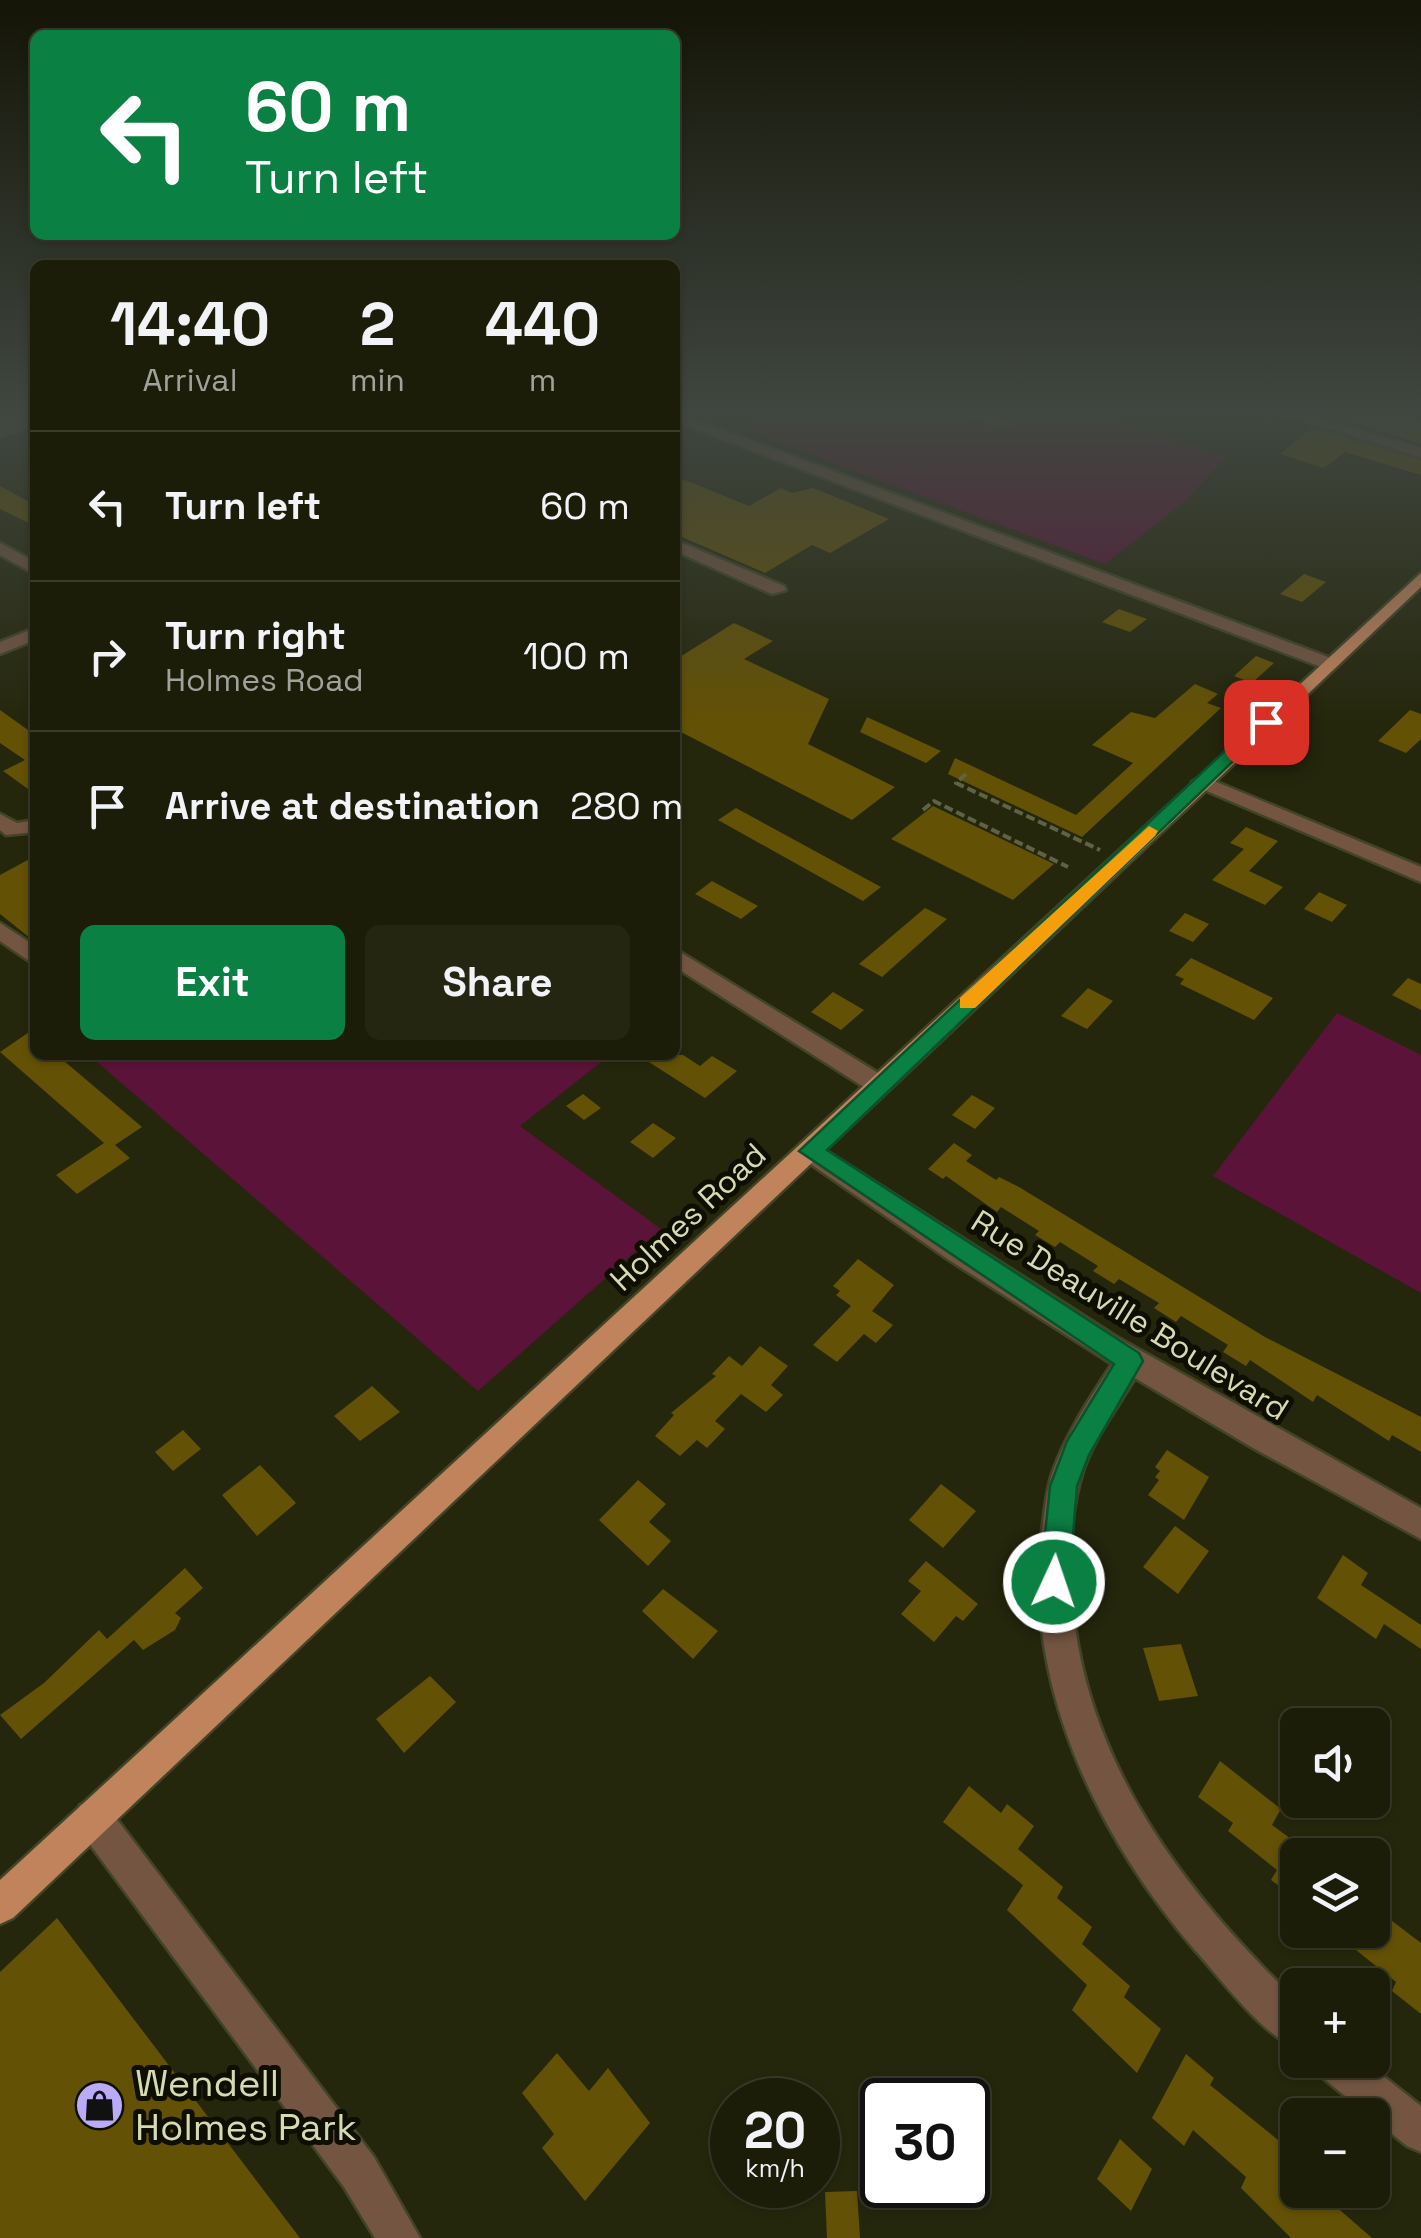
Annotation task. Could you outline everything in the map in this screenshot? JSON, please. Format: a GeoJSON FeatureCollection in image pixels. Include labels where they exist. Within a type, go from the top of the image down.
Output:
{"type":"FeatureCollection","features":[{"type":"Feature","properties":{"kind":"main road","name":"Holmes Road"},"geometry":{"type":"LineString","coordinates":[[0,1904],[1421,578]]}},
{"type":"Feature","properties":{"kind":"street"},"geometry":{"type":"LineString","coordinates":[[935,514],[1330,664]]}},
{"type":"Feature","properties":{"kind":"street"},"geometry":{"type":"LineString","coordinates":[[680,547],[778,590]]}},
{"type":"Feature","properties":{"kind":"street"},"geometry":{"type":"LineString","coordinates":[[0,548],[30,566]]}},
{"type":"Feature","properties":{"kind":"street"},"geometry":{"type":"LineString","coordinates":[[0,649],[30,635]]}},
{"type":"Feature","properties":{"kind":"street"},"geometry":{"type":"LineString","coordinates":[[1202,782],[1421,876]]}},
{"type":"Feature","properties":{"kind":"street"},"geometry":{"type":"LineString","coordinates":[[0,820],[13,830],[30,827]]}},
{"type":"Feature","properties":{"kind":"street"},"geometry":{"type":"LineString","coordinates":[[0,930],[30,954]]}},
{"type":"Feature","properties":{"kind":"street"},"geometry":{"type":"LineString","coordinates":[[680,960],[879,1085]]}},
{"type":"Feature","properties":{"kind":"street","name":"Rue Deauville Boulevard"},"geometry":{"type":"LineString","coordinates":[[811,1151],[1130,1361],[1306,1465],[1421,1524]]}},
{"type":"Feature","properties":{"kind":"street"},"geometry":{"type":"LineString","coordinates":[[1130,1361],[1077,1450],[1064,1486],[1054,1574],[1065,1673],[1103,1778],[1148,1862],[1214,1950],[1280,2013]]}},
{"type":"Feature","properties":{"kind":"street"},"geometry":{"type":"LineString","coordinates":[[93,1818],[359,2172],[400,2238]]}},
{"type":"Feature","properties":{"kind":"street"},"geometry":{"type":"LineString","coordinates":[[1354,2078],[1421,2132]]}},
{"type":"Feature","properties":{"kind":"path"},"geometry":{"type":"LineString","coordinates":[[966,774],[956,783],[1100,850]]}},
{"type":"Feature","properties":{"kind":"path"},"geometry":{"type":"LineString","coordinates":[[923,810],[934,802],[1068,867]]}},
{"type":"Feature","properties":{"kind":"shaded area"},"geometry":{"type":"Polygon","coordinates":[[[972,514],[1168,514],[1105,564],[972,514]]]}},
{"type":"Feature","properties":{"kind":"shaded area"},"geometry":{"type":"Polygon","coordinates":[[[1337,1013],[1421,1055],[1421,1293],[1213,1176],[1337,1013]]]}},
{"type":"Feature","properties":{"kind":"shaded area"},"geometry":{"type":"Polygon","coordinates":[[[95,1060],[604,1060],[520,1126],[661,1229],[478,1391],[95,1060]]]}},
{"type":"Feature","properties":{"kind":"building"},"geometry":{"type":"Polygon","coordinates":[[[11,514],[30,514],[30,524],[11,514]]]}},
{"type":"Feature","properties":{"kind":"building"},"geometry":{"type":"Polygon","coordinates":[[[680,514],[878,514],[889,519],[830,553],[812,545],[765,573],[680,536],[680,514]]]}},
{"type":"Feature","properties":{"kind":"building"},"geometry":{"type":"Polygon","coordinates":[[[1304,574],[1326,582],[1302,602],[1280,594],[1304,574]]]}},
{"type":"Feature","properties":{"kind":"building"},"geometry":{"type":"Polygon","coordinates":[[[1119,609],[1147,619],[1130,632],[1102,622],[1119,609]]]}},
{"type":"Feature","properties":{"kind":"building"},"geometry":{"type":"Polygon","coordinates":[[[734,623],[773,641],[744,659],[829,699],[808,744],[895,787],[852,820],[680,732],[680,657],[734,623]]]}},
{"type":"Feature","properties":{"kind":"building"},"geometry":{"type":"Polygon","coordinates":[[[1256,656],[1274,663],[1252,683],[1234,676],[1256,656]]]}},
{"type":"Feature","properties":{"kind":"building"},"geometry":{"type":"Polygon","coordinates":[[[1195,684],[1218,694],[1207,703],[1221,708],[1082,837],[948,774],[955,758],[1076,815],[1133,763],[1092,745],[1131,712],[1155,718],[1195,684]]]}},
{"type":"Feature","properties":{"kind":"building"},"geometry":{"type":"Polygon","coordinates":[[[0,710],[30,731],[30,790],[3,771],[25,760],[0,743],[0,710]]]}},
{"type":"Feature","properties":{"kind":"building"},"geometry":{"type":"Polygon","coordinates":[[[1410,710],[1421,714],[1421,739],[1406,753],[1378,741],[1410,710]]]}},
{"type":"Feature","properties":{"kind":"building"},"geometry":{"type":"Polygon","coordinates":[[[867,717],[941,751],[926,763],[860,732],[867,717]]]}},
{"type":"Feature","properties":{"kind":"building"},"geometry":{"type":"Polygon","coordinates":[[[933,806],[1054,864],[1013,900],[891,839],[933,806]]]}},
{"type":"Feature","properties":{"kind":"building"},"geometry":{"type":"Polygon","coordinates":[[[736,808],[881,887],[863,901],[718,820],[736,808]]]}},
{"type":"Feature","properties":{"kind":"building"},"geometry":{"type":"Polygon","coordinates":[[[1246,827],[1278,841],[1249,871],[1283,887],[1265,905],[1212,880],[1244,849],[1230,843],[1246,827]]]}},
{"type":"Feature","properties":{"kind":"building"},"geometry":{"type":"Polygon","coordinates":[[[30,859],[30,938],[0,914],[0,875],[30,859]]]}},
{"type":"Feature","properties":{"kind":"building"},"geometry":{"type":"Polygon","coordinates":[[[712,881],[758,906],[741,919],[695,894],[712,881]]]}},
{"type":"Feature","properties":{"kind":"building"},"geometry":{"type":"Polygon","coordinates":[[[1319,892],[1347,905],[1332,922],[1304,909],[1319,892]]]}},
{"type":"Feature","properties":{"kind":"building"},"geometry":{"type":"Polygon","coordinates":[[[925,908],[947,919],[882,977],[859,964],[925,908]]]}},
{"type":"Feature","properties":{"kind":"building"},"geometry":{"type":"Polygon","coordinates":[[[1185,913],[1209,924],[1193,942],[1169,931],[1185,913]]]}},
{"type":"Feature","properties":{"kind":"building"},"geometry":{"type":"Polygon","coordinates":[[[1191,958],[1273,998],[1254,1020],[1180,984],[1184,979],[1175,975],[1191,958]]]}},
{"type":"Feature","properties":{"kind":"building"},"geometry":{"type":"Polygon","coordinates":[[[1408,978],[1421,984],[1421,1010],[1392,995],[1408,978]]]}},
{"type":"Feature","properties":{"kind":"building"},"geometry":{"type":"Polygon","coordinates":[[[1088,988],[1113,1001],[1087,1029],[1061,1016],[1088,988]]]}},
{"type":"Feature","properties":{"kind":"building"},"geometry":{"type":"Polygon","coordinates":[[[833,992],[864,1010],[841,1030],[811,1012],[833,992]]]}},
{"type":"Feature","properties":{"kind":"building"},"geometry":{"type":"Polygon","coordinates":[[[30,1031],[30,1060],[63,1060],[142,1127],[115,1145],[130,1158],[77,1194],[56,1175],[104,1143],[0,1052],[30,1031]]]}},
{"type":"Feature","properties":{"kind":"building"},"geometry":{"type":"Polygon","coordinates":[[[683,1055],[700,1066],[712,1056],[737,1071],[705,1098],[646,1060],[680,1060],[683,1055]]]}},
{"type":"Feature","properties":{"kind":"building"},"geometry":{"type":"Polygon","coordinates":[[[583,1094],[601,1108],[584,1120],[566,1106],[583,1094]]]}},
{"type":"Feature","properties":{"kind":"building"},"geometry":{"type":"Polygon","coordinates":[[[972,1095],[995,1108],[975,1129],[952,1115],[972,1095]]]}},
{"type":"Feature","properties":{"kind":"building"},"geometry":{"type":"Polygon","coordinates":[[[653,1123],[676,1138],[653,1158],[630,1142],[653,1123]]]}},
{"type":"Feature","properties":{"kind":"building"},"geometry":{"type":"Polygon","coordinates":[[[954,1143],[972,1155],[966,1161],[996,1180],[999,1177],[1019,1187],[1265,1337],[1421,1417],[1421,1452],[1392,1435],[1389,1441],[1317,1395],[1313,1402],[1250,1360],[1246,1366],[1223,1352],[1228,1345],[1181,1316],[1176,1322],[1154,1308],[1159,1303],[1119,1279],[1114,1284],[1093,1271],[1098,1266],[1060,1242],[1055,1247],[1035,1235],[1039,1231],[1001,1207],[997,1212],[946,1176],[943,1179],[928,1169],[954,1143]]]}},
{"type":"Feature","properties":{"kind":"building"},"geometry":{"type":"Polygon","coordinates":[[[858,1259],[894,1285],[872,1311],[893,1325],[876,1343],[864,1334],[837,1362],[813,1345],[851,1306],[836,1295],[840,1291],[833,1286],[858,1259]]]}},
{"type":"Feature","properties":{"kind":"building"},"geometry":{"type":"Polygon","coordinates":[[[760,1346],[788,1366],[771,1385],[783,1395],[766,1412],[741,1394],[715,1421],[725,1429],[707,1448],[697,1440],[680,1456],[655,1436],[674,1415],[671,1413],[716,1376],[712,1374],[729,1356],[742,1366],[760,1346]]]}},
{"type":"Feature","properties":{"kind":"building"},"geometry":{"type":"Polygon","coordinates":[[[372,1386],[400,1412],[360,1441],[334,1416],[372,1386]]]}},
{"type":"Feature","properties":{"kind":"building"},"geometry":{"type":"Polygon","coordinates":[[[183,1430],[201,1449],[173,1471],[155,1452],[183,1430]]]}},
{"type":"Feature","properties":{"kind":"building"},"geometry":{"type":"Polygon","coordinates":[[[1167,1450],[1209,1477],[1184,1520],[1148,1495],[1159,1480],[1155,1477],[1160,1471],[1155,1467],[1167,1450]]]}},
{"type":"Feature","properties":{"kind":"building"},"geometry":{"type":"Polygon","coordinates":[[[260,1465],[296,1503],[257,1536],[222,1495],[260,1465]]]}},
{"type":"Feature","properties":{"kind":"building"},"geometry":{"type":"Polygon","coordinates":[[[638,1480],[666,1504],[649,1522],[671,1541],[648,1566],[599,1520],[638,1480]]]}},
{"type":"Feature","properties":{"kind":"building"},"geometry":{"type":"Polygon","coordinates":[[[941,1484],[976,1511],[943,1548],[909,1520],[941,1484]]]}},
{"type":"Feature","properties":{"kind":"building"},"geometry":{"type":"Polygon","coordinates":[[[1175,1526],[1209,1551],[1178,1594],[1143,1567],[1175,1526]]]}},
{"type":"Feature","properties":{"kind":"building"},"geometry":{"type":"Polygon","coordinates":[[[1343,1555],[1368,1573],[1361,1585],[1421,1625],[1421,1649],[1384,1624],[1376,1639],[1317,1598],[1343,1555]]]}},
{"type":"Feature","properties":{"kind":"building"},"geometry":{"type":"Polygon","coordinates":[[[926,1561],[978,1604],[963,1621],[956,1616],[934,1642],[901,1614],[921,1591],[908,1581],[926,1561]]]}},
{"type":"Feature","properties":{"kind":"building"},"geometry":{"type":"Polygon","coordinates":[[[185,1568],[203,1588],[175,1613],[181,1618],[175,1630],[143,1650],[134,1640],[21,1739],[0,1715],[44,1683],[99,1630],[107,1639],[185,1568]]]}},
{"type":"Feature","properties":{"kind":"building"},"geometry":{"type":"Polygon","coordinates":[[[663,1589],[718,1631],[693,1659],[642,1611],[663,1589]]]}},
{"type":"Feature","properties":{"kind":"building"},"geometry":{"type":"Polygon","coordinates":[[[1181,1644],[1198,1696],[1159,1701],[1143,1648],[1181,1644]]]}},
{"type":"Feature","properties":{"kind":"building"},"geometry":{"type":"Polygon","coordinates":[[[430,1676],[456,1702],[404,1753],[376,1719],[430,1676]]]}},
{"type":"Feature","properties":{"kind":"building"},"geometry":{"type":"Polygon","coordinates":[[[1220,1761],[1280,1808],[1272,1825],[1290,1838],[1280,1838],[1280,1887],[1271,1880],[1277,1870],[1228,1831],[1233,1823],[1198,1797],[1220,1761]]]}},
{"type":"Feature","properties":{"kind":"building"},"geometry":{"type":"Polygon","coordinates":[[[969,1786],[1001,1813],[1007,1804],[1034,1826],[1018,1849],[1063,1887],[1057,1898],[1092,1927],[1082,1944],[1130,1986],[1124,1997],[1161,2029],[1137,2073],[1072,2010],[1087,1985],[1007,1910],[1023,1885],[943,1822],[969,1786]]]}},
{"type":"Feature","properties":{"kind":"building","name":"Wendell Holmes Park"},"geometry":{"type":"Polygon","coordinates":[[[57,1918],[300,2238],[0,2238],[0,1972],[57,1918]]]}},
{"type":"Feature","properties":{"kind":"building"},"geometry":{"type":"Polygon","coordinates":[[[1390,1919],[1421,1943],[1421,2014],[1392,1991],[1396,1982],[1390,1977],[1390,1968],[1378,1968],[1354,1948],[1390,1948],[1390,1919]]]}},
{"type":"Feature","properties":{"kind":"building"},"geometry":{"type":"Polygon","coordinates":[[[557,2053],[589,2091],[608,2068],[650,2123],[585,2201],[542,2148],[554,2134],[522,2093],[557,2053]]]}},
{"type":"Feature","properties":{"kind":"building"},"geometry":{"type":"Polygon","coordinates":[[[1186,2054],[1214,2078],[1210,2085],[1280,2141],[1280,2208],[1338,2208],[1372,2238],[1291,2238],[1241,2188],[1246,2177],[1193,2130],[1184,2146],[1152,2118],[1186,2054]]]}},
{"type":"Feature","properties":{"kind":"building"},"geometry":{"type":"Polygon","coordinates":[[[1120,2139],[1152,2169],[1131,2211],[1097,2179],[1120,2139]]]}},
{"type":"Feature","properties":{"kind":"building"},"geometry":{"type":"Polygon","coordinates":[[[857,2191],[860,2238],[827,2238],[826,2208],[840,2208],[840,2192],[857,2191]]]}},
{"type":"Feature","properties":{"kind":"slow traffic"},"geometry":{"type":"LineString","coordinates":[[968,1003],[1149,831]]}},
{"type":"Feature","properties":{"kind":"place","name":"Wendell Holmes Park"},"geometry":{"type":"Point","coordinates":[100,2105]}},
{"type":"Feature","properties":{"kind":"route"},"geometry":{"type":"LineString","coordinates":[[1054,1582],[1064,1486],[1077,1450],[1130,1361],[811,1151],[1266,722]]}}]}
